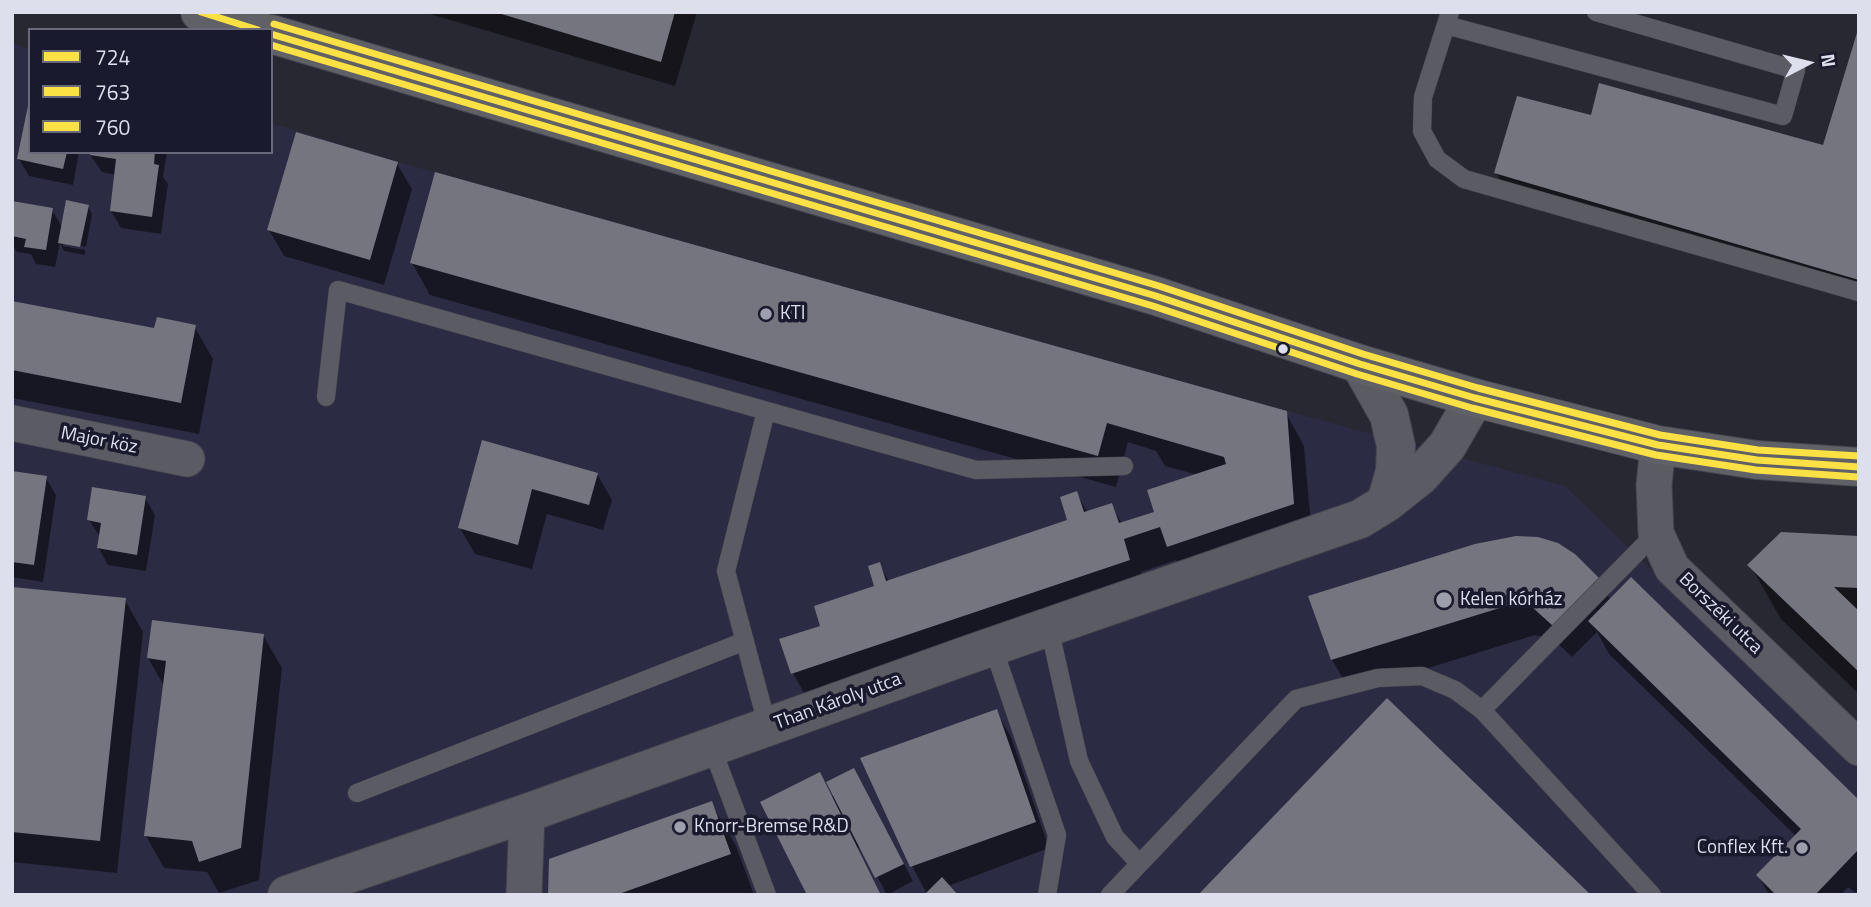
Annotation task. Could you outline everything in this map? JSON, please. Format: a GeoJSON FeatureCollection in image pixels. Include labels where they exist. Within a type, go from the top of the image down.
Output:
{"type":"FeatureCollection","features":[{"type":"Feature","properties":{"kind":"main road"},"geometry":{"type":"LineString","coordinates":[[200,12],[252,28]]}},
{"type":"Feature","properties":{"kind":"main road"},"geometry":{"type":"LineString","coordinates":[[273,34],[1156,296],[1360,364],[1475,398],[1658,445],[1757,460],[1859,467]]}},
{"type":"Feature","properties":{"kind":"street"},"geometry":{"type":"LineString","coordinates":[[1360,364],[1389,415],[1395,446],[1395,471],[1386,503]]}},
{"type":"Feature","properties":{"kind":"street","name":"Than Károly utca"},"geometry":{"type":"LineString","coordinates":[[287,895],[1360,519],[1386,503],[1420,476],[1447,446],[1475,398]]}},
{"type":"Feature","properties":{"kind":"street","name":"Major köz"},"geometry":{"type":"LineString","coordinates":[[12,424],[187,459]]}},
{"type":"Feature","properties":{"kind":"street","name":"Borszéki utca"},"geometry":{"type":"LineString","coordinates":[[1658,445],[1654,485],[1656,533],[1672,568],[1859,748]]}},
{"type":"Feature","properties":{"kind":"street"},"geometry":{"type":"LineString","coordinates":[[524,895],[527,813]]}},
{"type":"Feature","properties":{"kind":"lane"},"geometry":{"type":"LineString","coordinates":[[1596,12],[1796,70],[1783,116],[1448,18],[1423,97],[1422,131],[1437,159],[1464,179],[1859,292]]}},
{"type":"Feature","properties":{"kind":"lane"},"geometry":{"type":"LineString","coordinates":[[326,397],[338,290],[976,470],[1124,466]]}},
{"type":"Feature","properties":{"kind":"lane"},"geometry":{"type":"LineString","coordinates":[[766,411],[726,571],[768,728]]}},
{"type":"Feature","properties":{"kind":"lane"},"geometry":{"type":"LineString","coordinates":[[1482,710],[1656,533]]}},
{"type":"Feature","properties":{"kind":"lane"},"geometry":{"type":"LineString","coordinates":[[1049,627],[1079,761],[1115,837],[1138,862]]}},
{"type":"Feature","properties":{"kind":"lane"},"geometry":{"type":"LineString","coordinates":[[357,793],[745,641]]}},
{"type":"Feature","properties":{"kind":"lane"},"geometry":{"type":"LineString","coordinates":[[993,647],[1057,835],[1047,895]]}},
{"type":"Feature","properties":{"kind":"lane"},"geometry":{"type":"LineString","coordinates":[[1110,895],[1138,862],[1296,699],[1378,678],[1422,676],[1455,691],[1482,710],[1652,895]]}},
{"type":"Feature","properties":{"kind":"lane"},"geometry":{"type":"LineString","coordinates":[[712,748],[767,895]]}},
{"type":"Feature","properties":{"kind":"shaded area"},"geometry":{"type":"Polygon","coordinates":[[[12,43],[28,49],[28,154],[273,154],[273,124],[398,162],[1287,411],[1565,486],[1859,771],[1859,891],[1855,895],[12,895],[12,43]]]}},
{"type":"Feature","properties":{"kind":"building"},"geometry":{"type":"Polygon","coordinates":[[[495,12],[675,12],[661,62],[495,12]]]}},
{"type":"Feature","properties":{"kind":"building"},"geometry":{"type":"Polygon","coordinates":[[[1859,26],[1859,280],[1494,173],[1517,96],[1591,115],[1599,83],[1823,145],[1859,26]]]}},
{"type":"Feature","properties":{"kind":"building"},"geometry":{"type":"Polygon","coordinates":[[[28,106],[28,154],[67,154],[63,169],[17,159],[28,106]]]}},
{"type":"Feature","properties":{"kind":"building"},"geometry":{"type":"Polygon","coordinates":[[[296,132],[398,162],[370,260],[267,230],[296,132]]]}},
{"type":"Feature","properties":{"kind":"building"},"geometry":{"type":"Polygon","coordinates":[[[155,154],[154,164],[159,165],[152,217],[110,211],[116,159],[90,155],[155,154]]]}},
{"type":"Feature","properties":{"kind":"building","name":"KTI"},"geometry":{"type":"Polygon","coordinates":[[[435,172],[1287,411],[1294,504],[1167,547],[1160,527],[1124,539],[1130,560],[791,674],[779,639],[820,626],[814,606],[874,586],[868,566],[880,562],[886,581],[1067,520],[1060,497],[1077,491],[1084,512],[1112,503],[1119,523],[1154,512],[1147,490],[1226,464],[1224,457],[1107,423],[1098,456],[410,263],[435,172]]]}},
{"type":"Feature","properties":{"kind":"building"},"geometry":{"type":"Polygon","coordinates":[[[66,200],[89,205],[80,247],[58,243],[66,200]]]}},
{"type":"Feature","properties":{"kind":"building"},"geometry":{"type":"Polygon","coordinates":[[[12,201],[53,208],[46,250],[24,247],[26,239],[12,236],[12,201]]]}},
{"type":"Feature","properties":{"kind":"building"},"geometry":{"type":"Polygon","coordinates":[[[12,301],[154,328],[157,317],[196,325],[181,403],[12,370],[12,301]]]}},
{"type":"Feature","properties":{"kind":"building"},"geometry":{"type":"Polygon","coordinates":[[[482,440],[598,473],[589,505],[532,489],[518,545],[458,528],[482,440]]]}},
{"type":"Feature","properties":{"kind":"building"},"geometry":{"type":"Polygon","coordinates":[[[12,471],[47,476],[34,565],[12,562],[12,471]]]}},
{"type":"Feature","properties":{"kind":"building"},"geometry":{"type":"Polygon","coordinates":[[[92,487],[146,496],[137,555],[97,548],[101,523],[87,520],[92,487]]]}},
{"type":"Feature","properties":{"kind":"building"},"geometry":{"type":"Polygon","coordinates":[[[1781,532],[1859,536],[1859,588],[1834,587],[1859,611],[1859,672],[1747,565],[1781,532]]]}},
{"type":"Feature","properties":{"kind":"building","name":"Kelen kórház"},"geometry":{"type":"Polygon","coordinates":[[[1516,536],[1538,537],[1558,543],[1575,554],[1599,578],[1553,626],[1532,607],[1516,603],[1331,660],[1308,596],[1475,544],[1516,536]]]}},
{"type":"Feature","properties":{"kind":"building"},"geometry":{"type":"Polygon","coordinates":[[[1631,577],[1859,800],[1859,849],[1815,895],[1776,895],[1756,875],[1801,829],[1588,621],[1631,577]]]}},
{"type":"Feature","properties":{"kind":"building"},"geometry":{"type":"Polygon","coordinates":[[[12,587],[126,598],[100,841],[12,832],[12,587]]]}},
{"type":"Feature","properties":{"kind":"building"},"geometry":{"type":"Polygon","coordinates":[[[152,620],[264,634],[241,848],[199,862],[192,841],[144,836],[166,661],[147,658],[152,620]]]}},
{"type":"Feature","properties":{"kind":"building"},"geometry":{"type":"Polygon","coordinates":[[[1387,698],[1591,895],[1198,895],[1387,698]]]}},
{"type":"Feature","properties":{"kind":"building"},"geometry":{"type":"Polygon","coordinates":[[[997,709],[1036,822],[910,867],[860,758],[997,709]]]}},
{"type":"Feature","properties":{"kind":"building"},"geometry":{"type":"Polygon","coordinates":[[[854,768],[904,864],[875,878],[826,782],[854,768]]]}},
{"type":"Feature","properties":{"kind":"building"},"geometry":{"type":"Polygon","coordinates":[[[820,772],[881,895],[807,895],[760,802],[820,772]]]}},
{"type":"Feature","properties":{"kind":"building","name":"Knorr-Bremse R&D"},"geometry":{"type":"Polygon","coordinates":[[[712,801],[731,854],[616,895],[548,895],[549,859],[712,801]]]}},
{"type":"Feature","properties":{"kind":"building"},"geometry":{"type":"Polygon","coordinates":[[[942,877],[958,895],[924,895],[942,877]]]}},
{"type":"Feature","properties":{"kind":"transit line","name":"724"},"geometry":{"type":"LineString","coordinates":[[201,12],[252,28]]}},
{"type":"Feature","properties":{"kind":"transit line","name":"760"},"geometry":{"type":"LineString","coordinates":[[274,24],[1159,286],[1363,354],[1478,388],[1660,435],[1758,450],[1859,456]]}},
{"type":"Feature","properties":{"kind":"transit line","name":"724"},"geometry":{"type":"LineString","coordinates":[[273,35],[1156,296],[1360,364],[1475,398],[1658,445],[1757,460],[1859,467]]}},
{"type":"Feature","properties":{"kind":"transit line","name":"763"},"geometry":{"type":"LineString","coordinates":[[273,46],[1153,306],[1357,374],[1472,408],[1656,455],[1756,470],[1858,477]]}},
{"type":"Feature","properties":{"kind":"place","name":"KTI"},"geometry":{"type":"Point","coordinates":[766,314]}},
{"type":"Feature","properties":{"kind":"place","name":"Kelen kórház"},"geometry":{"type":"Point","coordinates":[1444,600]}},
{"type":"Feature","properties":{"kind":"place","name":"Knorr-Bremse R&D"},"geometry":{"type":"Point","coordinates":[680,827]}},
{"type":"Feature","properties":{"kind":"place","name":"Conflex Kft."},"geometry":{"type":"Point","coordinates":[1802,848]}}]}
